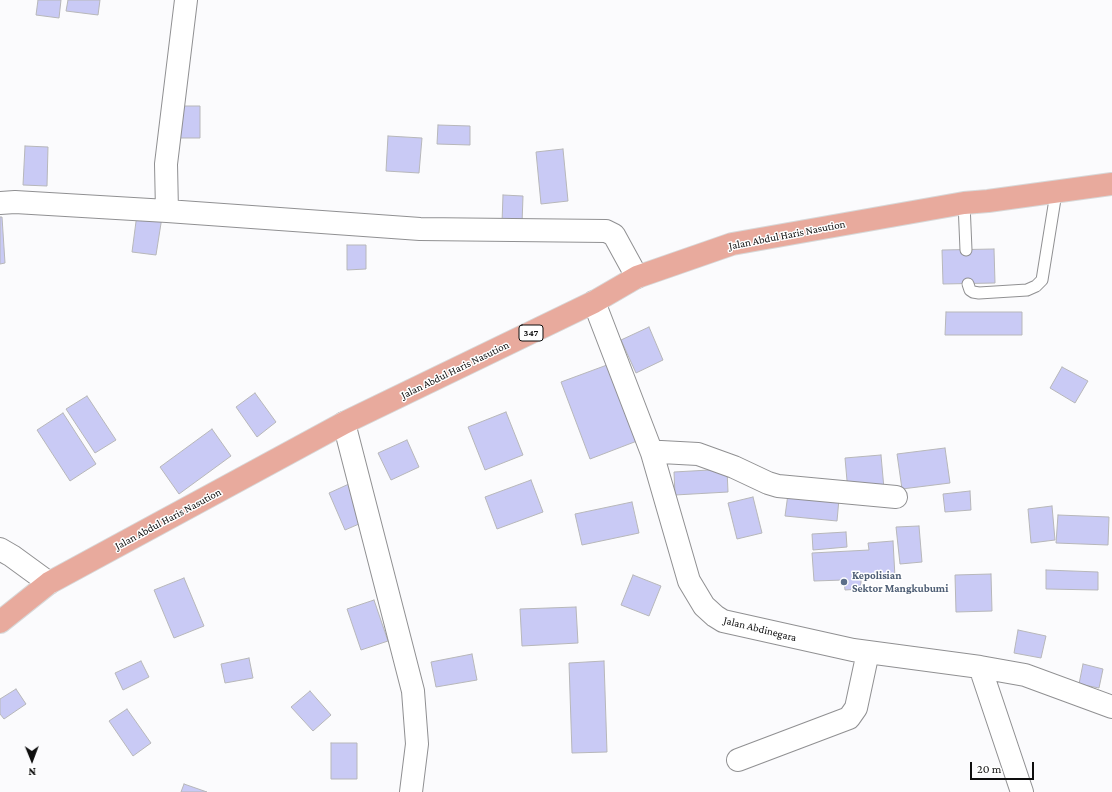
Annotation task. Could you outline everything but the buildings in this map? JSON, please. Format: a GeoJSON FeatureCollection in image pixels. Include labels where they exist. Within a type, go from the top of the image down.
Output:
{"type":"FeatureCollection","features":[{"type":"Feature","properties":{"kind":"main road","name":"Jalan Abdul Haris Nasution"},"geometry":{"type":"LineString","coordinates":[[0,622],[49,583],[344,423],[594,302],[637,277],[732,244],[964,203],[1056,193],[1112,184]]}},
{"type":"Feature","properties":{"kind":"street"},"geometry":{"type":"LineString","coordinates":[[167,211],[166,164],[186,0]]}},
{"type":"Feature","properties":{"kind":"street"},"geometry":{"type":"LineString","coordinates":[[0,203],[15,202],[167,211],[420,229],[606,231],[613,233],[637,277]]}},
{"type":"Feature","properties":{"kind":"street","name":"Jalan Abdinegara"},"geometry":{"type":"LineString","coordinates":[[594,302],[652,453],[688,581],[704,606],[715,616],[723,621],[846,649],[980,667],[1025,675],[1112,707]]}},
{"type":"Feature","properties":{"kind":"street"},"geometry":{"type":"LineString","coordinates":[[344,423],[413,691],[417,744],[411,792]]}},
{"type":"Feature","properties":{"kind":"street"},"geometry":{"type":"LineString","coordinates":[[652,453],[698,454],[734,466],[768,483],[778,486],[896,497]]}},
{"type":"Feature","properties":{"kind":"street"},"geometry":{"type":"LineString","coordinates":[[0,549],[49,583]]}},
{"type":"Feature","properties":{"kind":"street"},"geometry":{"type":"LineString","coordinates":[[738,760],[849,718],[856,708],[868,652]]}},
{"type":"Feature","properties":{"kind":"street"},"geometry":{"type":"LineString","coordinates":[[980,667],[1022,792]]}},
{"type":"Feature","properties":{"kind":"lane"},"geometry":{"type":"LineString","coordinates":[[968,284],[970,290],[979,293],[1027,290],[1036,286],[1042,280],[1056,193]]}},
{"type":"Feature","properties":{"kind":"lane"},"geometry":{"type":"LineString","coordinates":[[964,203],[966,250]]}},
{"type":"Feature","properties":{"kind":"place","name":"Kepolisian Sektor Mangkubumi"},"geometry":{"type":"Point","coordinates":[844,582]}}]}
